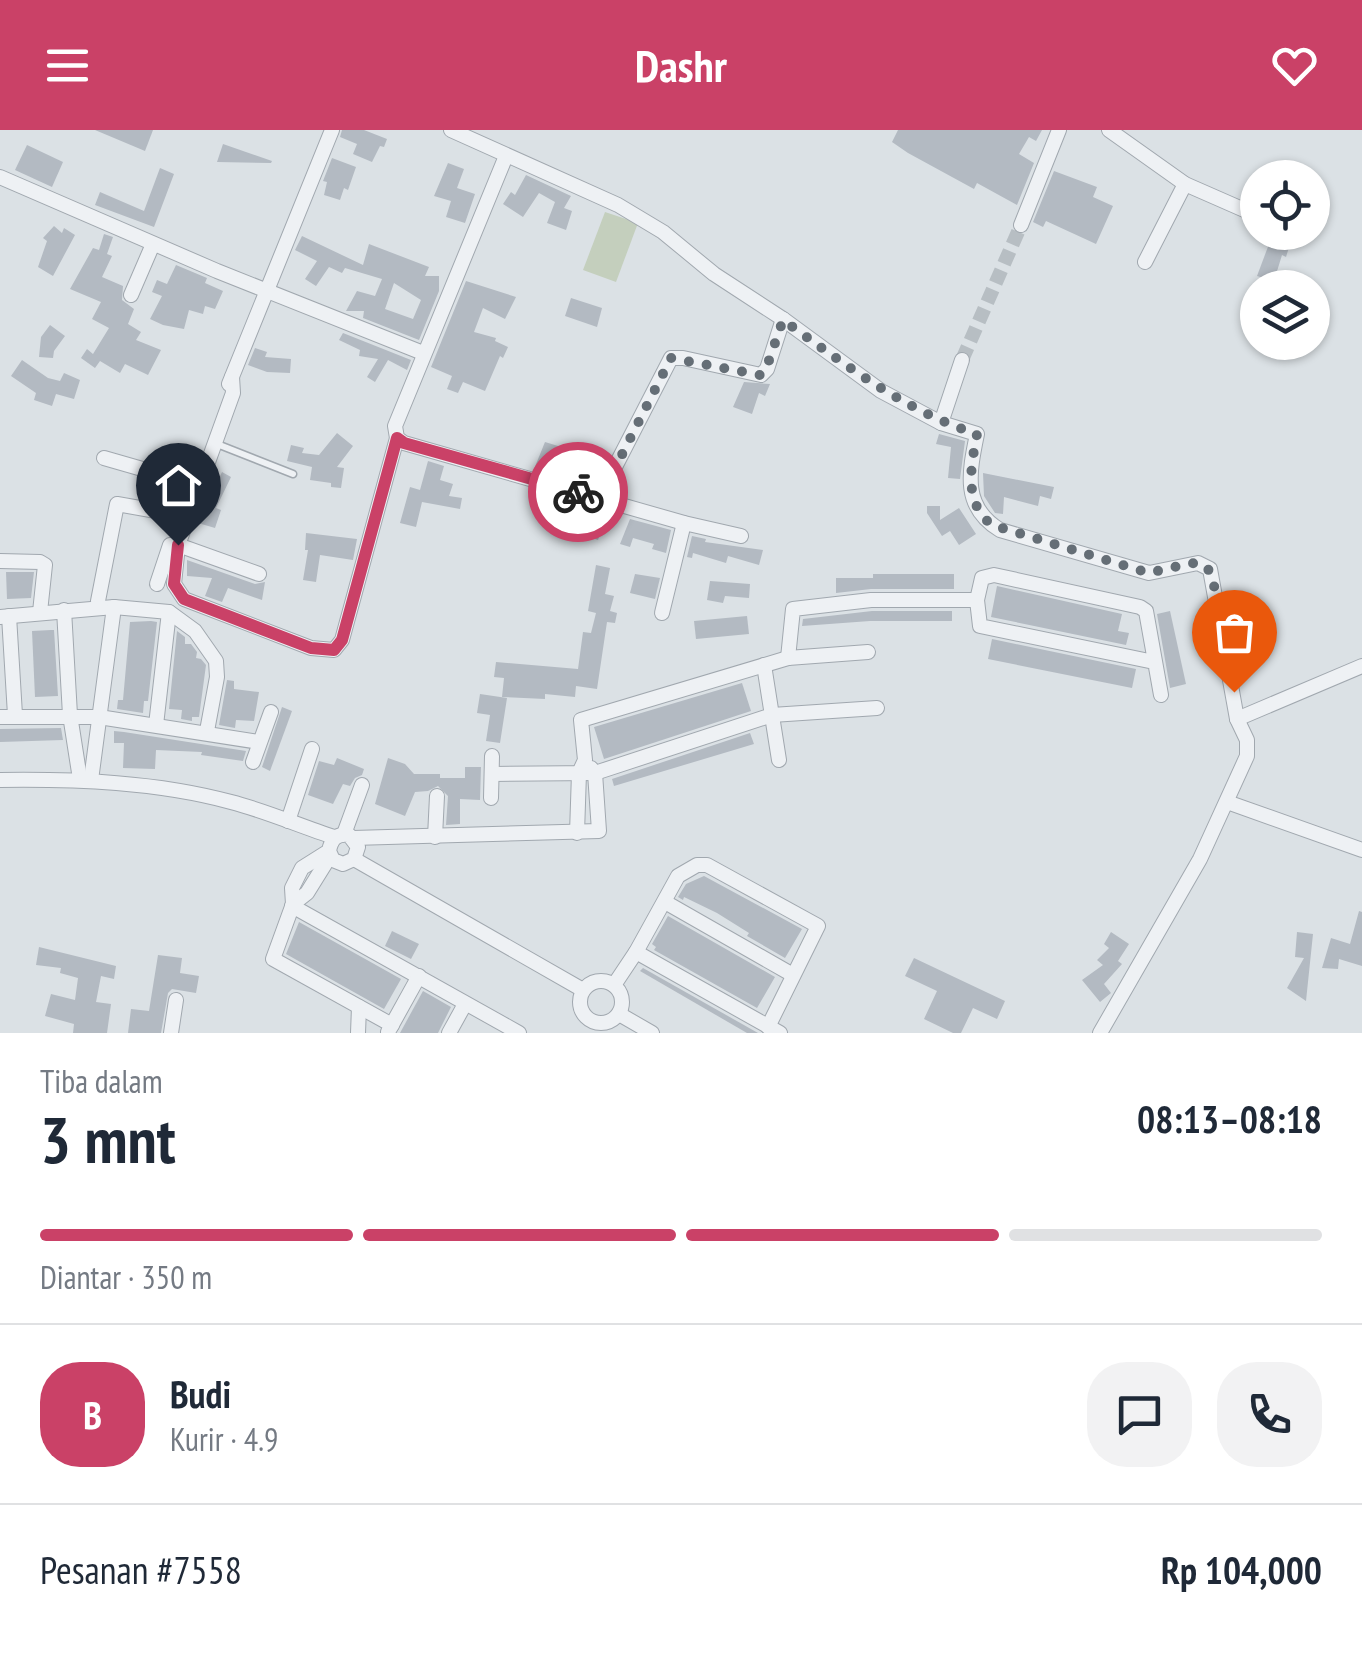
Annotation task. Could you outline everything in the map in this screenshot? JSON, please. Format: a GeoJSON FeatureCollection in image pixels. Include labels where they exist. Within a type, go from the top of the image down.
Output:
{"type":"FeatureCollection","features":[{"type":"Feature","properties":{"kind":"street"},"geometry":{"type":"LineString","coordinates":[[158,584],[179,515],[332,130]]}},
{"type":"Feature","properties":{"kind":"street"},"geometry":{"type":"LineString","coordinates":[[451,130],[588,190],[663,232],[714,274],[881,391],[942,422],[977,434],[973,501],[984,519],[1000,530],[1149,573],[1198,562],[1210,569],[1237,719],[1248,751],[1179,897],[1100,1033]]}},
{"type":"Feature","properties":{"kind":"street"},"geometry":{"type":"LineString","coordinates":[[1021,225],[1059,130]]}},
{"type":"Feature","properties":{"kind":"street"},"geometry":{"type":"LineString","coordinates":[[1108,130],[1185,184],[1240,208]]}},
{"type":"Feature","properties":{"kind":"street"},"geometry":{"type":"LineString","coordinates":[[232,378],[233,392],[178,545],[174,584],[184,599],[311,648],[334,650],[342,640],[397,438],[395,426],[506,156]]}},
{"type":"Feature","properties":{"kind":"street"},"geometry":{"type":"LineString","coordinates":[[0,177],[153,244],[423,353]]}},
{"type":"Feature","properties":{"kind":"street"},"geometry":{"type":"LineString","coordinates":[[1145,262],[1185,184]]}},
{"type":"Feature","properties":{"kind":"street"},"geometry":{"type":"LineString","coordinates":[[131,295],[153,244]]}},
{"type":"Feature","properties":{"kind":"street"},"geometry":{"type":"LineString","coordinates":[[600,498],[671,358],[760,375],[766,369],[783,320]]}},
{"type":"Feature","properties":{"kind":"street"},"geometry":{"type":"LineString","coordinates":[[942,422],[962,360]]}},
{"type":"Feature","properties":{"kind":"street"},"geometry":{"type":"LineString","coordinates":[[397,438],[684,523],[741,536]]}},
{"type":"Feature","properties":{"kind":"street"},"geometry":{"type":"LineString","coordinates":[[104,458],[192,482]]}},
{"type":"Feature","properties":{"kind":"street"},"geometry":{"type":"LineString","coordinates":[[98,601],[117,504],[179,515]]}},
{"type":"Feature","properties":{"kind":"street"},"geometry":{"type":"LineString","coordinates":[[662,614],[684,523]]}},
{"type":"Feature","properties":{"kind":"street"},"geometry":{"type":"LineString","coordinates":[[178,545],[259,574]]}},
{"type":"Feature","properties":{"kind":"street"},"geometry":{"type":"LineString","coordinates":[[0,562],[44,562],[40,612]]}},
{"type":"Feature","properties":{"kind":"street"},"geometry":{"type":"LineString","coordinates":[[1154,662],[980,626],[978,600],[982,578],[994,575],[1140,607],[1146,611],[1161,696]]}},
{"type":"Feature","properties":{"kind":"street"},"geometry":{"type":"LineString","coordinates":[[788,658],[793,610],[870,600],[978,600]]}},
{"type":"Feature","properties":{"kind":"street"},"geometry":{"type":"LineString","coordinates":[[86,780],[114,607]]}},
{"type":"Feature","properties":{"kind":"street"},"geometry":{"type":"LineString","coordinates":[[207,732],[217,678],[216,661],[195,631],[169,612],[114,607],[4,617],[8,716],[70,714],[260,742]]}},
{"type":"Feature","properties":{"kind":"street"},"geometry":{"type":"LineString","coordinates":[[64,610],[70,714],[86,780]]}},
{"type":"Feature","properties":{"kind":"street"},"geometry":{"type":"LineString","coordinates":[[156,725],[169,612]]}},
{"type":"Feature","properties":{"kind":"street"},"geometry":{"type":"LineString","coordinates":[[577,833],[581,720],[788,658],[868,652]]}},
{"type":"Feature","properties":{"kind":"street"},"geometry":{"type":"LineString","coordinates":[[764,666],[779,760]]}},
{"type":"Feature","properties":{"kind":"street"},"geometry":{"type":"LineString","coordinates":[[1237,719],[1362,666]]}},
{"type":"Feature","properties":{"kind":"street"},"geometry":{"type":"LineString","coordinates":[[492,774],[582,766],[595,773],[772,715],[877,708]]}},
{"type":"Feature","properties":{"kind":"street"},"geometry":{"type":"LineString","coordinates":[[253,762],[271,712]]}},
{"type":"Feature","properties":{"kind":"street"},"geometry":{"type":"LineString","coordinates":[[288,822],[312,749]]}},
{"type":"Feature","properties":{"kind":"street"},"geometry":{"type":"LineString","coordinates":[[491,798],[492,756]]}},
{"type":"Feature","properties":{"kind":"street"},"geometry":{"type":"LineString","coordinates":[[419,976],[390,1029],[273,959],[293,905],[292,888],[302,868],[338,843],[599,831],[595,773]]}},
{"type":"Feature","properties":{"kind":"street"},"geometry":{"type":"LineString","coordinates":[[0,780],[86,780],[205,796],[288,822],[338,843],[358,847],[354,859],[343,864],[338,843],[362,785]]}},
{"type":"Feature","properties":{"kind":"street"},"geometry":{"type":"LineString","coordinates":[[436,837],[437,796]]}},
{"type":"Feature","properties":{"kind":"street"},"geometry":{"type":"LineString","coordinates":[[1227,802],[1362,850]]}},
{"type":"Feature","properties":{"kind":"street"},"geometry":{"type":"LineString","coordinates":[[354,859],[583,990]]}},
{"type":"Feature","properties":{"kind":"street"},"geometry":{"type":"LineString","coordinates":[[614,985],[678,876],[697,865],[707,866],[818,929],[793,975],[774,1030],[636,952]]}},
{"type":"Feature","properties":{"kind":"street"},"geometry":{"type":"LineString","coordinates":[[665,902],[793,975]]}},
{"type":"Feature","properties":{"kind":"street"},"geometry":{"type":"LineString","coordinates":[[293,905],[516,1032]]}},
{"type":"Feature","properties":{"kind":"street"},"geometry":{"type":"LineString","coordinates":[[598,981],[614,985],[622,996],[619,1014],[588,1027],[580,1008],[583,990],[598,981]]}},
{"type":"Feature","properties":{"kind":"street"},"geometry":{"type":"LineString","coordinates":[[171,1033],[176,1000]]}},
{"type":"Feature","properties":{"kind":"street"},"geometry":{"type":"LineString","coordinates":[[449,1033],[465,1004]]}},
{"type":"Feature","properties":{"kind":"street"},"geometry":{"type":"LineString","coordinates":[[358,1007],[358,1033]]}},
{"type":"Feature","properties":{"kind":"street"},"geometry":{"type":"LineString","coordinates":[[619,1014],[652,1033]]}},
{"type":"Feature","properties":{"kind":"lane"},"geometry":{"type":"LineString","coordinates":[[216,444],[293,474]]}},
{"type":"Feature","properties":{"kind":"green space"},"geometry":{"type":"Polygon","coordinates":[[[605,212],[638,223],[616,282],[583,270],[605,212]]]}},
{"type":"Feature","properties":{"kind":"building"},"geometry":{"type":"Polygon","coordinates":[[[95,130],[153,130],[145,151],[95,130]]]}},
{"type":"Feature","properties":{"kind":"building"},"geometry":{"type":"Polygon","coordinates":[[[342,130],[364,130],[387,139],[372,162],[353,154],[357,144],[340,137],[342,130]]]}},
{"type":"Feature","properties":{"kind":"building"},"geometry":{"type":"Polygon","coordinates":[[[898,130],[1042,130],[1036,141],[1029,137],[1019,154],[1034,163],[1017,205],[977,183],[974,189],[908,153],[892,142],[898,130]]]}},
{"type":"Feature","properties":{"kind":"building"},"geometry":{"type":"Polygon","coordinates":[[[223,144],[272,161],[217,162],[223,144]]]}},
{"type":"Feature","properties":{"kind":"building"},"geometry":{"type":"Polygon","coordinates":[[[27,145],[63,162],[52,187],[15,170],[27,145]]]}},
{"type":"Feature","properties":{"kind":"building"},"geometry":{"type":"Polygon","coordinates":[[[332,158],[356,167],[340,200],[324,195],[327,182],[323,181],[332,158]]]}},
{"type":"Feature","properties":{"kind":"building"},"geometry":{"type":"Polygon","coordinates":[[[448,163],[464,169],[457,188],[475,194],[465,223],[446,217],[451,201],[434,196],[448,163]]]}},
{"type":"Feature","properties":{"kind":"building"},"geometry":{"type":"Polygon","coordinates":[[[160,168],[174,174],[154,227],[95,205],[100,192],[144,211],[160,168]]]}},
{"type":"Feature","properties":{"kind":"building"},"geometry":{"type":"Polygon","coordinates":[[[1054,171],[1097,187],[1093,197],[1113,206],[1096,244],[1046,221],[1043,227],[1033,222],[1054,171]]]}},
{"type":"Feature","properties":{"kind":"building"},"geometry":{"type":"Polygon","coordinates":[[[526,175],[571,196],[564,208],[572,211],[566,230],[547,223],[555,202],[539,193],[523,217],[503,204],[511,192],[515,195],[526,175]]]}},
{"type":"Feature","properties":{"kind":"building"},"geometry":{"type":"Polygon","coordinates":[[[54,226],[62,233],[64,228],[75,235],[53,276],[38,267],[47,241],[43,238],[54,226]]]}},
{"type":"Feature","properties":{"kind":"building"},"geometry":{"type":"Polygon","coordinates":[[[104,234],[113,237],[107,254],[112,256],[102,277],[123,286],[122,300],[134,309],[128,324],[141,332],[136,340],[161,350],[148,375],[125,364],[120,373],[100,361],[95,368],[81,358],[87,349],[93,354],[109,328],[92,319],[101,302],[70,289],[93,248],[99,250],[104,234]]]}},
{"type":"Feature","properties":{"kind":"building"},"geometry":{"type":"Polygon","coordinates":[[[302,236],[363,265],[369,244],[429,267],[425,276],[439,276],[439,291],[419,340],[363,318],[364,311],[346,311],[357,291],[375,296],[382,279],[329,267],[316,286],[305,279],[317,261],[295,250],[302,236]],[[394,283],[385,309],[413,319],[421,300],[394,283]]]}},
{"type":"Feature","properties":{"kind":"building"},"geometry":{"type":"Polygon","coordinates":[[[1267,250],[1288,250],[1286,257],[1282,255],[1277,270],[1259,270],[1267,250]]]}},
{"type":"Feature","properties":{"kind":"building"},"geometry":{"type":"Polygon","coordinates":[[[176,265],[207,278],[205,283],[223,291],[215,309],[205,306],[203,314],[189,310],[184,329],[150,319],[162,296],[152,292],[157,280],[167,284],[176,265]]]}},
{"type":"Feature","properties":{"kind":"building"},"geometry":{"type":"Polygon","coordinates":[[[466,281],[516,297],[505,319],[483,308],[474,332],[496,338],[508,347],[485,391],[463,382],[458,393],[447,389],[452,376],[431,367],[466,281]]]}},
{"type":"Feature","properties":{"kind":"building"},"geometry":{"type":"Polygon","coordinates":[[[571,298],[602,308],[597,327],[565,316],[571,298]]]}},
{"type":"Feature","properties":{"kind":"building"},"geometry":{"type":"Polygon","coordinates":[[[50,325],[65,336],[53,358],[39,357],[41,337],[50,325]]]}},
{"type":"Feature","properties":{"kind":"building"},"geometry":{"type":"Polygon","coordinates":[[[343,333],[411,360],[407,370],[388,360],[375,382],[367,377],[378,359],[359,356],[360,350],[339,340],[343,333]]]}},
{"type":"Feature","properties":{"kind":"building"},"geometry":{"type":"Polygon","coordinates":[[[255,348],[267,352],[265,357],[291,359],[290,373],[267,372],[248,365],[255,348]]]}},
{"type":"Feature","properties":{"kind":"building"},"geometry":{"type":"Polygon","coordinates":[[[22,360],[48,378],[60,381],[64,373],[80,380],[74,399],[56,394],[52,406],[34,400],[36,393],[11,376],[22,360]]]}},
{"type":"Feature","properties":{"kind":"building"},"geometry":{"type":"Polygon","coordinates":[[[744,382],[770,384],[765,396],[759,393],[752,414],[733,407],[744,382]]]}},
{"type":"Feature","properties":{"kind":"building"},"geometry":{"type":"Polygon","coordinates":[[[337,433],[353,446],[337,467],[344,468],[341,488],[310,480],[312,467],[287,461],[291,445],[304,448],[302,453],[319,455],[337,433]]]}},
{"type":"Feature","properties":{"kind":"building"},"geometry":{"type":"Polygon","coordinates":[[[939,434],[965,441],[960,479],[948,478],[951,447],[936,444],[939,434]]]}},
{"type":"Feature","properties":{"kind":"building"},"geometry":{"type":"Polygon","coordinates":[[[545,442],[581,453],[584,447],[597,452],[589,471],[570,464],[567,471],[555,466],[552,474],[534,469],[545,442]]]}},
{"type":"Feature","properties":{"kind":"building"},"geometry":{"type":"Polygon","coordinates":[[[428,461],[444,466],[440,480],[453,484],[449,496],[462,498],[460,509],[422,502],[416,527],[400,523],[410,487],[420,490],[428,461]]]}},
{"type":"Feature","properties":{"kind":"building"},"geometry":{"type":"Polygon","coordinates":[[[222,472],[231,477],[216,508],[221,510],[215,528],[198,523],[222,472]]]}},
{"type":"Feature","properties":{"kind":"building"},"geometry":{"type":"Polygon","coordinates":[[[983,473],[1054,487],[1051,499],[1040,496],[1038,506],[1004,497],[1003,514],[995,513],[984,496],[983,473]]]}},
{"type":"Feature","properties":{"kind":"building"},"geometry":{"type":"Polygon","coordinates":[[[568,506],[605,518],[598,540],[561,527],[568,506]]]}},
{"type":"Feature","properties":{"kind":"building"},"geometry":{"type":"Polygon","coordinates":[[[927,506],[940,506],[940,520],[959,508],[976,534],[959,545],[950,531],[942,536],[927,513],[927,506]]]}},
{"type":"Feature","properties":{"kind":"building"},"geometry":{"type":"Polygon","coordinates":[[[630,519],[671,530],[666,553],[652,549],[654,544],[633,538],[630,547],[620,544],[630,519]]]}},
{"type":"Feature","properties":{"kind":"building"},"geometry":{"type":"Polygon","coordinates":[[[306,533],[357,539],[353,560],[320,555],[316,582],[303,580],[308,550],[306,533]]]}},
{"type":"Feature","properties":{"kind":"building"},"geometry":{"type":"Polygon","coordinates":[[[692,536],[706,539],[705,542],[763,550],[759,565],[728,556],[726,563],[693,553],[692,558],[687,557],[692,536]]]}},
{"type":"Feature","properties":{"kind":"building"},"geometry":{"type":"Polygon","coordinates":[[[187,560],[255,584],[265,582],[262,600],[228,588],[222,602],[205,596],[212,578],[187,576],[187,560]]]}},
{"type":"Feature","properties":{"kind":"building"},"geometry":{"type":"Polygon","coordinates":[[[596,565],[610,568],[605,594],[614,596],[610,611],[617,613],[615,623],[607,622],[597,689],[576,686],[575,697],[502,697],[504,678],[494,677],[496,662],[578,669],[583,632],[591,633],[596,613],[588,611],[596,565]]]}},
{"type":"Feature","properties":{"kind":"building"},"geometry":{"type":"Polygon","coordinates":[[[6,572],[34,572],[31,598],[7,599],[6,572]]]}},
{"type":"Feature","properties":{"kind":"building"},"geometry":{"type":"Polygon","coordinates":[[[635,574],[660,578],[655,599],[630,593],[635,574]]]}},
{"type":"Feature","properties":{"kind":"building"},"geometry":{"type":"Polygon","coordinates":[[[873,574],[954,574],[954,589],[836,593],[836,578],[873,578],[873,574]]]}},
{"type":"Feature","properties":{"kind":"building"},"geometry":{"type":"Polygon","coordinates":[[[710,581],[750,584],[749,598],[725,596],[723,603],[707,600],[710,581]]]}},
{"type":"Feature","properties":{"kind":"building"},"geometry":{"type":"Polygon","coordinates":[[[997,586],[1122,614],[1118,631],[1129,633],[1126,645],[991,617],[997,586]]]}},
{"type":"Feature","properties":{"kind":"building"},"geometry":{"type":"Polygon","coordinates":[[[872,611],[952,611],[952,621],[802,626],[803,619],[872,611]]]}},
{"type":"Feature","properties":{"kind":"building"},"geometry":{"type":"Polygon","coordinates":[[[1170,611],[1186,684],[1170,688],[1157,614],[1170,611]]]}},
{"type":"Feature","properties":{"kind":"building"},"geometry":{"type":"Polygon","coordinates":[[[747,616],[749,634],[696,639],[694,621],[747,616]]]}},
{"type":"Feature","properties":{"kind":"building"},"geometry":{"type":"Polygon","coordinates":[[[130,622],[157,622],[148,701],[144,701],[143,713],[117,709],[118,700],[123,700],[130,622]]]}},
{"type":"Feature","properties":{"kind":"building"},"geometry":{"type":"Polygon","coordinates":[[[54,630],[58,696],[35,697],[32,631],[54,630]]]}},
{"type":"Feature","properties":{"kind":"building"},"geometry":{"type":"Polygon","coordinates":[[[177,631],[185,637],[185,644],[191,644],[197,652],[196,658],[206,665],[199,717],[192,717],[192,721],[181,719],[182,710],[169,709],[177,631]]]}},
{"type":"Feature","properties":{"kind":"building"},"geometry":{"type":"Polygon","coordinates":[[[992,639],[1136,669],[1132,688],[988,659],[992,639]]]}},
{"type":"Feature","properties":{"kind":"building"},"geometry":{"type":"Polygon","coordinates":[[[227,680],[234,681],[234,689],[259,692],[254,721],[236,720],[235,728],[219,725],[227,680]]]}},
{"type":"Feature","properties":{"kind":"building"},"geometry":{"type":"Polygon","coordinates":[[[742,683],[751,711],[604,759],[594,727],[742,683]]]}},
{"type":"Feature","properties":{"kind":"building"},"geometry":{"type":"Polygon","coordinates":[[[480,694],[507,698],[500,743],[486,741],[490,715],[477,713],[480,694]]]}},
{"type":"Feature","properties":{"kind":"building"},"geometry":{"type":"Polygon","coordinates":[[[282,707],[292,711],[270,771],[262,767],[282,707]]]}},
{"type":"Feature","properties":{"kind":"building"},"geometry":{"type":"Polygon","coordinates":[[[61,728],[63,740],[0,742],[0,729],[61,728]]]}},
{"type":"Feature","properties":{"kind":"building"},"geometry":{"type":"Polygon","coordinates":[[[114,731],[246,751],[243,761],[201,755],[202,752],[156,750],[155,769],[123,768],[124,743],[114,743],[114,731]]]}},
{"type":"Feature","properties":{"kind":"building"},"geometry":{"type":"Polygon","coordinates":[[[750,733],[754,744],[614,786],[612,779],[750,733]]]}},
{"type":"Feature","properties":{"kind":"building"},"geometry":{"type":"Polygon","coordinates":[[[337,758],[364,769],[362,775],[350,786],[343,784],[333,804],[308,795],[319,761],[334,765],[337,758]]]}},
{"type":"Feature","properties":{"kind":"building"},"geometry":{"type":"Polygon","coordinates":[[[388,758],[405,764],[414,774],[440,774],[440,778],[465,778],[465,767],[481,767],[480,800],[460,799],[460,824],[446,825],[448,796],[438,786],[415,792],[405,816],[375,804],[388,758]]]}},
{"type":"Feature","properties":{"kind":"building"},"geometry":{"type":"Polygon","coordinates":[[[704,876],[802,929],[785,958],[717,913],[678,897],[686,884],[704,876]]]}},
{"type":"Feature","properties":{"kind":"building"},"geometry":{"type":"Polygon","coordinates":[[[1359,911],[1362,966],[1339,959],[1338,969],[1322,968],[1331,938],[1350,944],[1359,911]]]}},
{"type":"Feature","properties":{"kind":"building"},"geometry":{"type":"Polygon","coordinates":[[[668,916],[775,977],[757,1008],[654,950],[652,944],[668,916]]]}},
{"type":"Feature","properties":{"kind":"building"},"geometry":{"type":"Polygon","coordinates":[[[299,922],[401,979],[384,1009],[286,954],[299,922]]]}},
{"type":"Feature","properties":{"kind":"building"},"geometry":{"type":"Polygon","coordinates":[[[392,931],[419,944],[411,959],[385,946],[392,931]]]}},
{"type":"Feature","properties":{"kind":"building"},"geometry":{"type":"Polygon","coordinates":[[[1111,932],[1129,944],[1118,961],[1122,964],[1104,984],[1111,993],[1100,1002],[1082,980],[1103,965],[1097,960],[1109,948],[1104,944],[1111,932]]]}},
{"type":"Feature","properties":{"kind":"building"},"geometry":{"type":"Polygon","coordinates":[[[1297,932],[1313,934],[1306,1001],[1287,988],[1304,958],[1295,957],[1297,932]]]}},
{"type":"Feature","properties":{"kind":"building"},"geometry":{"type":"Polygon","coordinates":[[[39,947],[116,966],[114,979],[101,976],[96,1002],[111,1004],[107,1033],[73,1033],[74,1024],[45,1016],[51,994],[75,1000],[78,978],[60,973],[61,968],[36,965],[39,947]]]}},
{"type":"Feature","properties":{"kind":"building"},"geometry":{"type":"Polygon","coordinates":[[[158,955],[182,958],[180,973],[199,976],[196,993],[172,989],[168,993],[161,1033],[128,1033],[131,1009],[149,1011],[158,955]]]}},
{"type":"Feature","properties":{"kind":"building"},"geometry":{"type":"Polygon","coordinates":[[[914,958],[1005,1001],[997,1019],[973,1008],[961,1033],[953,1033],[924,1019],[937,991],[905,976],[914,958]]]}},
{"type":"Feature","properties":{"kind":"building"},"geometry":{"type":"Polygon","coordinates":[[[643,968],[758,1033],[747,1033],[640,971],[643,968]]]}},
{"type":"Feature","properties":{"kind":"building"},"geometry":{"type":"Polygon","coordinates":[[[423,991],[451,1007],[438,1033],[400,1033],[423,991]]]}},
{"type":"Feature","properties":{"kind":"tunnel"},"geometry":{"type":"LineString","coordinates":[[962,360],[1021,225]]}},
{"type":"Feature","properties":{"kind":"way so far"},"geometry":{"type":"LineString","coordinates":[[578,492],[600,498],[671,358],[760,375],[766,369],[783,320],[881,391],[926,415],[977,434],[973,501],[984,519],[1000,530],[1149,573],[1198,562],[1210,569],[1234,692]]}},
{"type":"Feature","properties":{"kind":"route"},"geometry":{"type":"LineString","coordinates":[[178,545],[174,584],[184,599],[311,648],[334,650],[342,640],[397,438],[578,492]]}}]}
